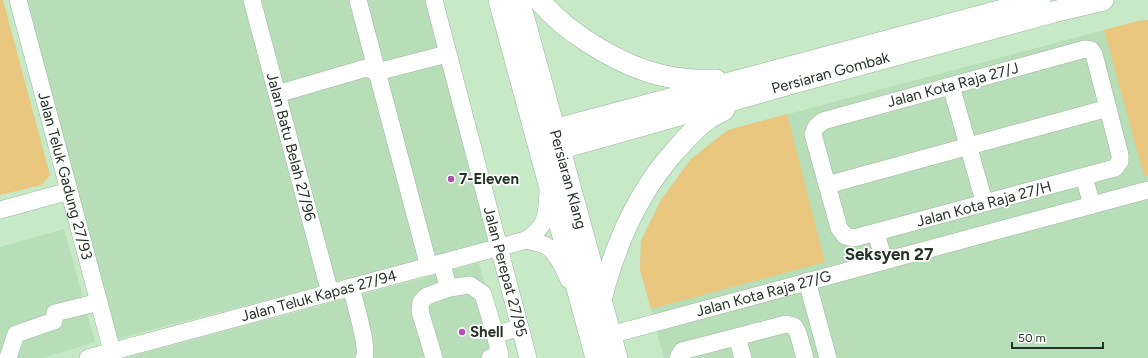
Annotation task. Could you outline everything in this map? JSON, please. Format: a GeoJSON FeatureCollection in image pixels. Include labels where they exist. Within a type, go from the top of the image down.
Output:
{"type":"FeatureCollection","features":[{"type":"Feature","properties":{"kind":"main road","name":"Persiaran Klang"},"geometry":{"type":"LineString","coordinates":[[500,0],[548,178],[592,305],[610,334],[617,358]]}},
{"type":"Feature","properties":{"kind":"main road","name":"Persiaran Klang"},"geometry":{"type":"LineString","coordinates":[[519,0],[557,140],[592,305],[596,358]]}},
{"type":"Feature","properties":{"kind":"main road"},"geometry":{"type":"LineString","coordinates":[[539,0],[545,8],[573,32],[603,52],[631,66],[652,73],[681,79],[755,86]]}},
{"type":"Feature","properties":{"kind":"main road","name":"Persiaran Gombak"},"geometry":{"type":"LineString","coordinates":[[755,86],[992,6],[1040,0]]}},
{"type":"Feature","properties":{"kind":"main road","name":"Persiaran Gombak"},"geometry":{"type":"LineString","coordinates":[[557,140],[755,86],[1103,0]]}},
{"type":"Feature","properties":{"kind":"main road"},"geometry":{"type":"LineString","coordinates":[[592,305],[632,214],[644,191],[660,168],[694,130],[707,119],[755,86]]}},
{"type":"Feature","properties":{"kind":"street","name":"Jalan Teluk Gadung 27/93"},"geometry":{"type":"LineString","coordinates":[[18,0],[112,351]]}},
{"type":"Feature","properties":{"kind":"street","name":"Jalan Batu Belah 27/96"},"geometry":{"type":"LineString","coordinates":[[252,0],[330,293]]}},
{"type":"Feature","properties":{"kind":"street"},"geometry":{"type":"LineString","coordinates":[[358,0],[377,72],[435,265],[449,288]]}},
{"type":"Feature","properties":{"kind":"street","name":"Jalan Perepat 27/95"},"geometry":{"type":"LineString","coordinates":[[434,0],[528,358]]}},
{"type":"Feature","properties":{"kind":"street","name":"Jalan Kota Raja 27/J"},"geometry":{"type":"LineString","coordinates":[[845,236],[839,228],[813,134],[816,127],[823,121],[1085,49],[1091,50],[1094,54],[1120,155],[1120,161]]}},
{"type":"Feature","properties":{"kind":"street"},"geometry":{"type":"LineString","coordinates":[[277,94],[366,68],[377,72],[447,54]]}},
{"type":"Feature","properties":{"kind":"street"},"geometry":{"type":"LineString","coordinates":[[953,93],[982,194]]}},
{"type":"Feature","properties":{"kind":"street"},"geometry":{"type":"LineString","coordinates":[[827,185],[1108,108]]}},
{"type":"Feature","properties":{"kind":"street","name":"Jalan Kota Raja 27/H"},"geometry":{"type":"LineString","coordinates":[[845,236],[854,238],[1084,177],[1115,168],[1120,161]]}},
{"type":"Feature","properties":{"kind":"street"},"geometry":{"type":"LineString","coordinates":[[1084,177],[1092,205]]}},
{"type":"Feature","properties":{"kind":"street"},"geometry":{"type":"LineString","coordinates":[[526,240],[537,233],[546,219],[548,178]]}},
{"type":"Feature","properties":{"kind":"street","name":"Jalan Kota Raja 27/G"},"geometry":{"type":"LineString","coordinates":[[610,334],[1148,190]]}},
{"type":"Feature","properties":{"kind":"street"},"geometry":{"type":"LineString","coordinates":[[0,210],[69,191]]}},
{"type":"Feature","properties":{"kind":"street"},"geometry":{"type":"LineString","coordinates":[[876,232],[884,261]]}},
{"type":"Feature","properties":{"kind":"street"},"geometry":{"type":"LineString","coordinates":[[526,240],[548,247],[558,258],[568,277],[592,305]]}},
{"type":"Feature","properties":{"kind":"street","name":"Jalan Teluk Kapas 27/94"},"geometry":{"type":"LineString","coordinates":[[88,358],[526,240]]}},
{"type":"Feature","properties":{"kind":"street"},"geometry":{"type":"LineString","coordinates":[[808,282],[828,358]]}},
{"type":"Feature","properties":{"kind":"street"},"geometry":{"type":"LineString","coordinates":[[434,358],[420,311],[421,302],[427,296],[449,288],[470,285],[483,294],[495,334],[500,356],[490,358]]}},
{"type":"Feature","properties":{"kind":"street"},"geometry":{"type":"LineString","coordinates":[[351,287],[367,357]]}},
{"type":"Feature","properties":{"kind":"street"},"geometry":{"type":"LineString","coordinates":[[8,358],[16,334],[54,321],[55,313],[99,302]]}},
{"type":"Feature","properties":{"kind":"street"},"geometry":{"type":"LineString","coordinates":[[678,358],[682,351],[786,324],[794,326],[798,333],[805,358]]}},
{"type":"Feature","properties":{"kind":"street"},"geometry":{"type":"LineString","coordinates":[[495,334],[520,328]]}},
{"type":"Feature","properties":{"kind":"street"},"geometry":{"type":"LineString","coordinates":[[737,337],[742,358]]}},
{"type":"Feature","properties":{"kind":"shaded area"},"geometry":{"type":"Polygon","coordinates":[[[0,0],[3,0],[50,175],[42,185],[0,195],[0,0]]]}},
{"type":"Feature","properties":{"kind":"shaded area"},"geometry":{"type":"Polygon","coordinates":[[[25,0],[353,0],[423,259],[117,339],[25,0]]]}},
{"type":"Feature","properties":{"kind":"shaded area"},"geometry":{"type":"Polygon","coordinates":[[[361,0],[430,0],[493,244],[431,261],[361,0]]]}},
{"type":"Feature","properties":{"kind":"shaded area"},"geometry":{"type":"Polygon","coordinates":[[[1148,20],[1148,358],[664,358],[640,269],[641,241],[661,200],[691,159],[728,130],[1138,21],[1148,20]]]}},
{"type":"Feature","properties":{"kind":"shaded area"},"geometry":{"type":"Polygon","coordinates":[[[1148,20],[1148,175],[1144,176],[1104,30],[1138,21],[1148,20]]]}},
{"type":"Feature","properties":{"kind":"shaded area"},"geometry":{"type":"Polygon","coordinates":[[[787,114],[825,262],[651,309],[640,269],[641,241],[661,200],[691,159],[728,130],[787,114]]]}},
{"type":"Feature","properties":{"kind":"shaded area"},"geometry":{"type":"Polygon","coordinates":[[[64,229],[95,342],[43,358],[0,358],[0,247],[64,229]]]}},
{"type":"Feature","properties":{"kind":"shaded area"},"geometry":{"type":"Polygon","coordinates":[[[479,263],[504,358],[125,358],[479,263]]]}},
{"type":"Feature","properties":{"kind":"place","name":"7-Eleven"},"geometry":{"type":"Point","coordinates":[451,179]}},
{"type":"Feature","properties":{"kind":"place","name":"Shell"},"geometry":{"type":"Point","coordinates":[462,332]}},
{"type":"Feature","properties":{"kind":"district","name":"Seksyen 27"},"geometry":{"type":"Point","coordinates":[889,254]}}]}
